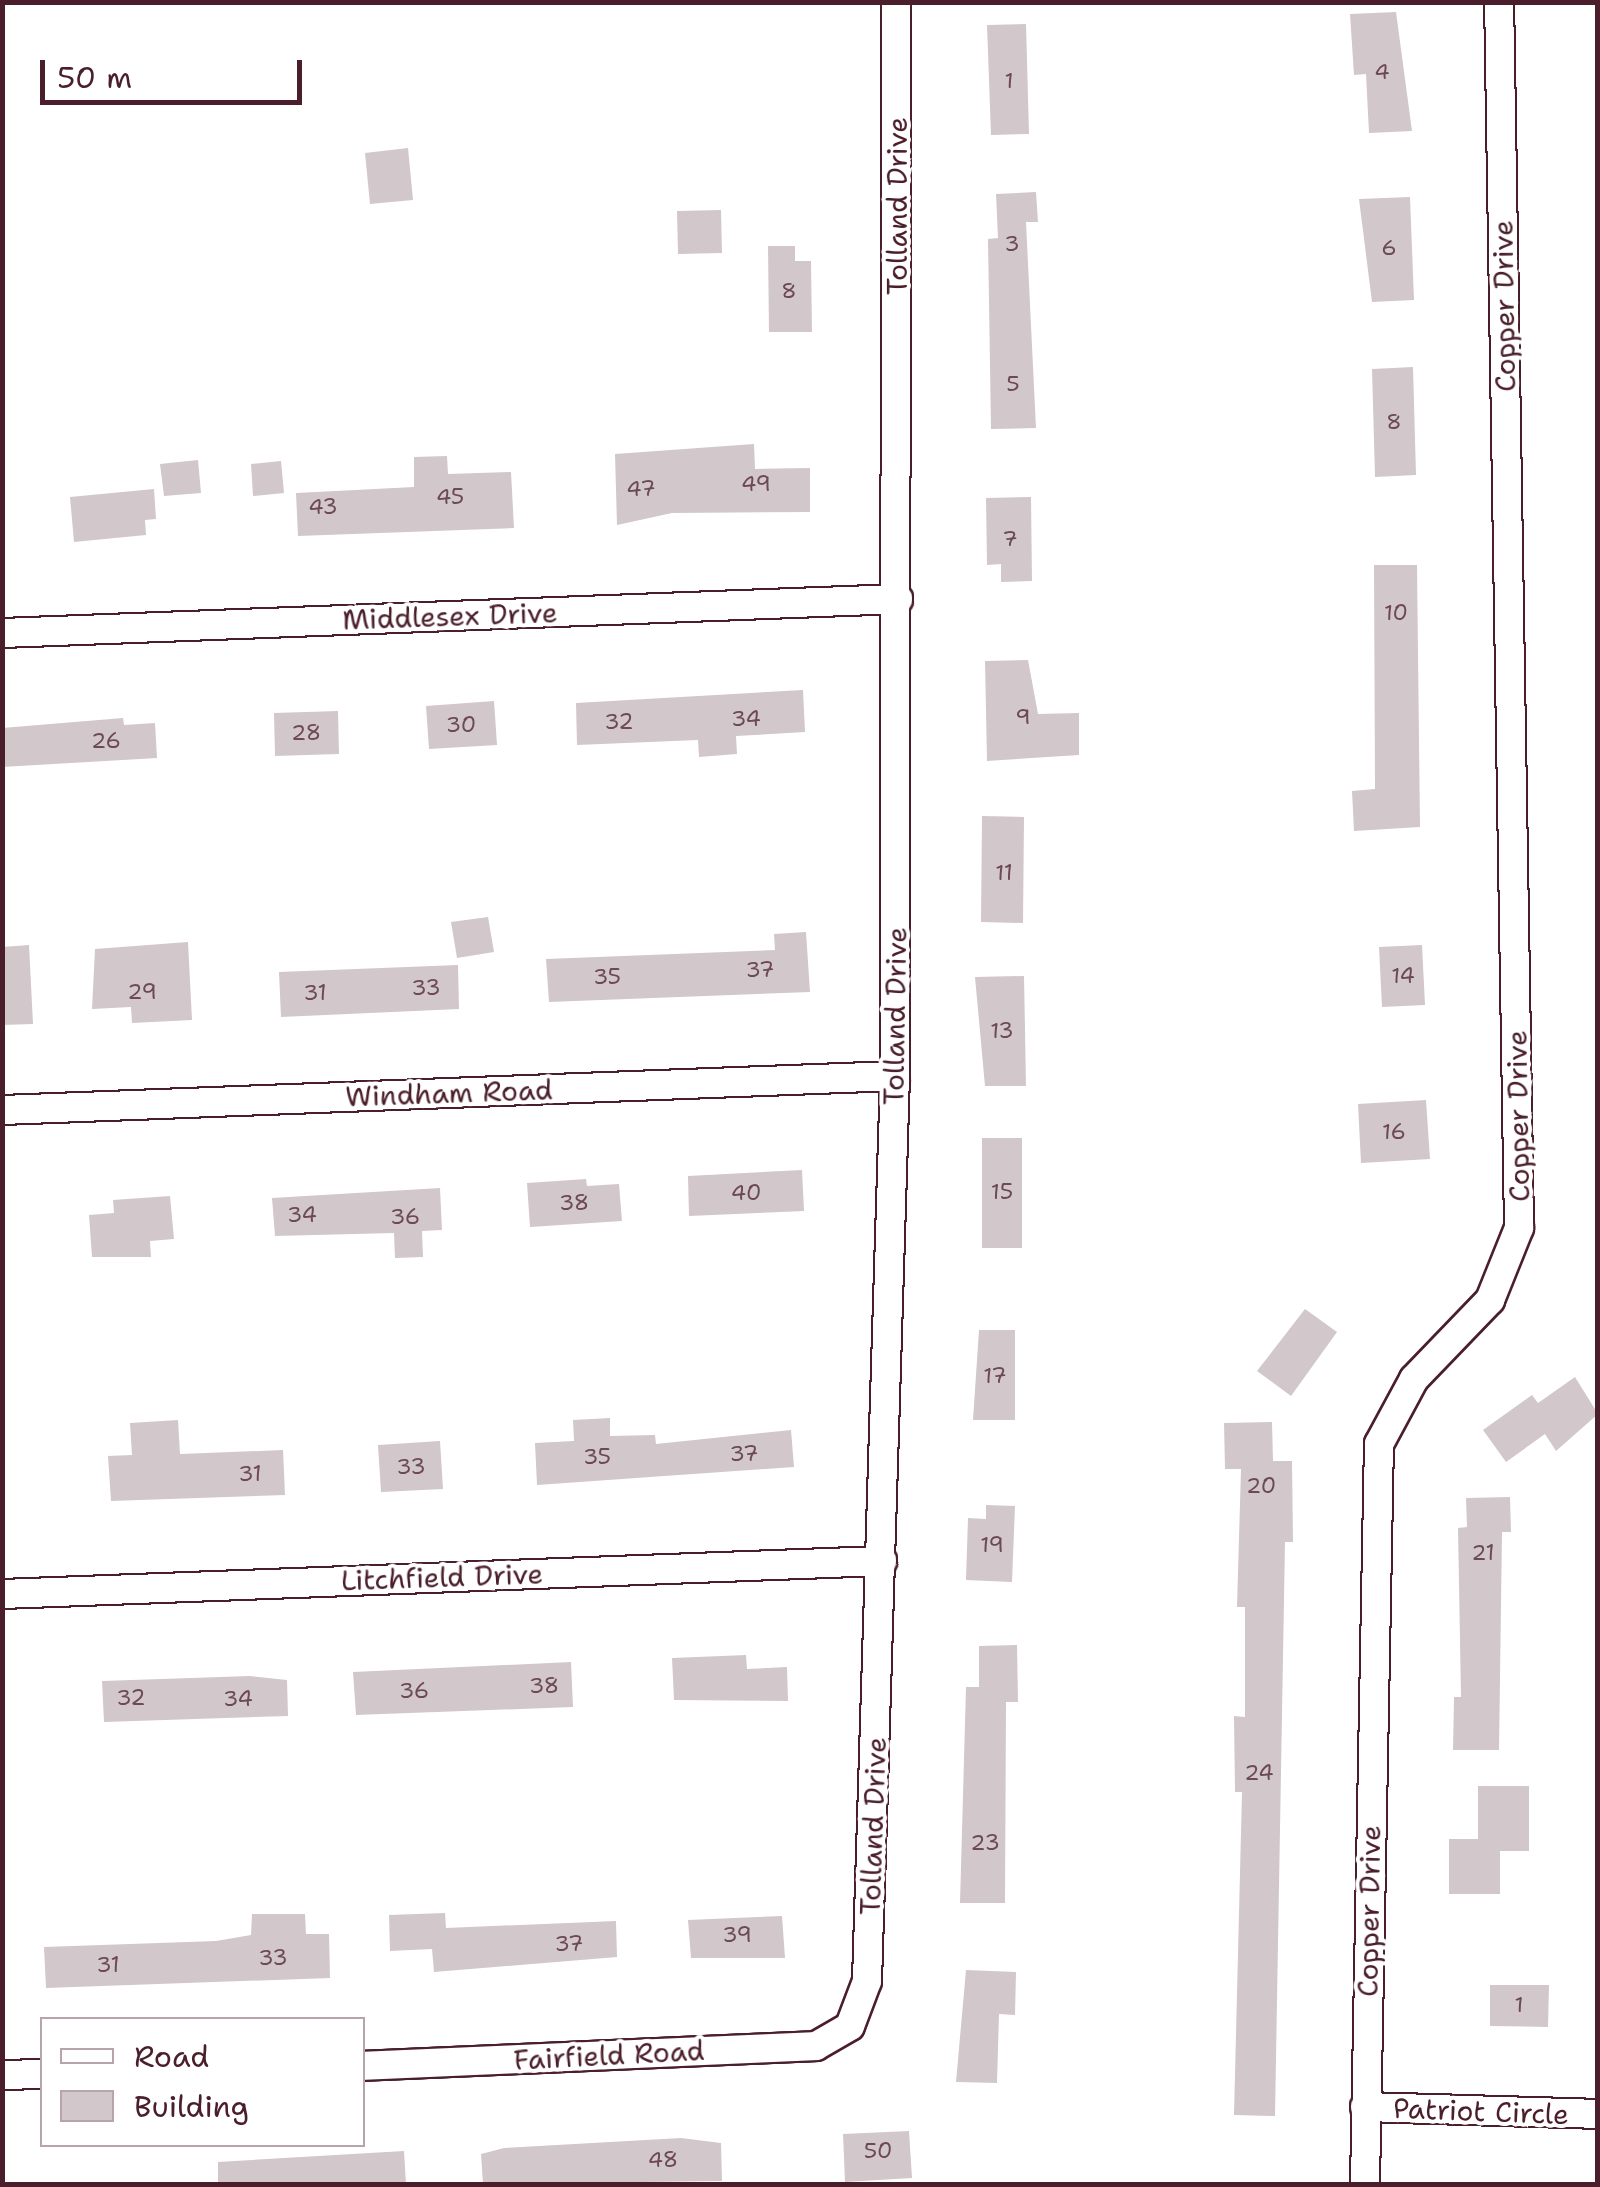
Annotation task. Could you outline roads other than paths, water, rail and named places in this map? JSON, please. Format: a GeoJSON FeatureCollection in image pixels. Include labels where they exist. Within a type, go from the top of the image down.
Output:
{"type":"FeatureCollection","features":[{"type":"Feature","properties":{"kind":"street","name":"Tolland Drive"},"geometry":{"type":"LineString","coordinates":[[850,2026],[867,1981],[896,1076],[896,2]]}},
{"type":"Feature","properties":{"kind":"street","name":"Copper Drive"},"geometry":{"type":"LineString","coordinates":[[1365,2184],[1379,1444],[1414,1379],[1490,1300],[1520,1228],[1500,2]]}},
{"type":"Feature","properties":{"kind":"street","name":"Middlesex Drive"},"geometry":{"type":"LineString","coordinates":[[2,633],[898,599]]}},
{"type":"Feature","properties":{"kind":"street","name":"Windham Road"},"geometry":{"type":"LineString","coordinates":[[2,1110],[896,1076]]}},
{"type":"Feature","properties":{"kind":"street","name":"Litchfield Drive"},"geometry":{"type":"LineString","coordinates":[[2,1594],[882,1561]]}},
{"type":"Feature","properties":{"kind":"street","name":"Fairfield Road"},"geometry":{"type":"LineString","coordinates":[[365,2066],[816,2046],[850,2026]]}},
{"type":"Feature","properties":{"kind":"street"},"geometry":{"type":"LineString","coordinates":[[2,2075],[40,2074]]}},
{"type":"Feature","properties":{"kind":"street","name":"Patriot Circle"},"geometry":{"type":"LineString","coordinates":[[1365,2107],[1598,2114]]}}]}
